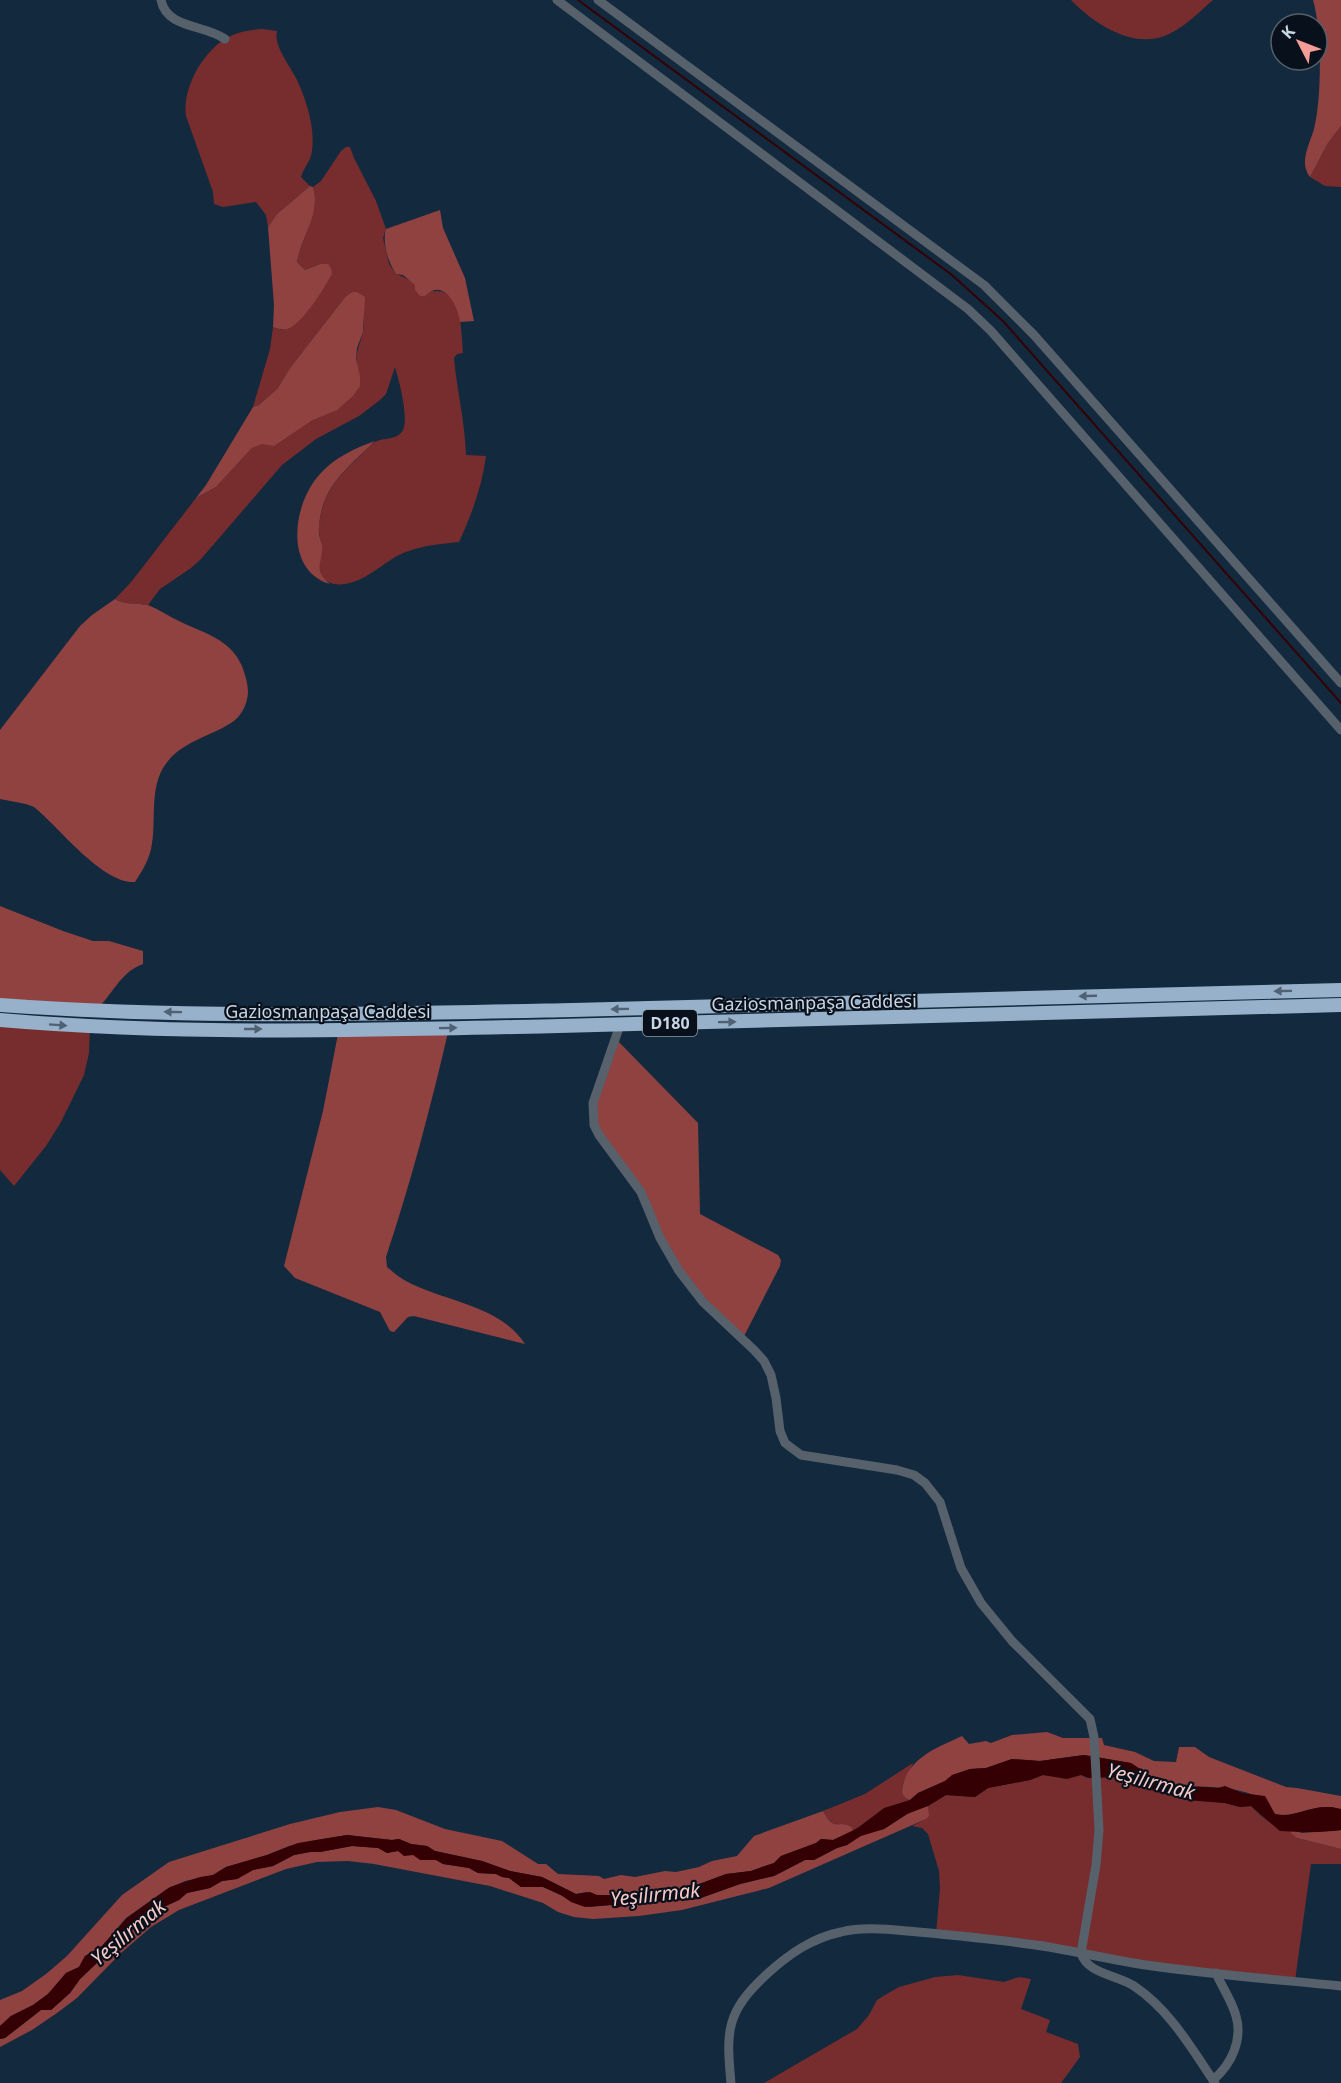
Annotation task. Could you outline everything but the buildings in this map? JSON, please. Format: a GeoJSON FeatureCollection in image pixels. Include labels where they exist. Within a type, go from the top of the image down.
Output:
{"type":"FeatureCollection","features":[{"type":"Feature","properties":{"kind":"highway","name":"Gaziosmanpaşa Caddesi"},"geometry":{"type":"LineString","coordinates":[[0,1005],[95,1011],[449,1012],[1341,990]]}},
{"type":"Feature","properties":{"kind":"highway","name":"Gaziosmanpaşa Caddesi"},"geometry":{"type":"LineString","coordinates":[[0,1020],[159,1029],[449,1028],[1341,1005]]}},
{"type":"Feature","properties":{"kind":"street"},"geometry":{"type":"LineString","coordinates":[[161,0],[163,9],[171,18],[209,30],[225,39]]}},
{"type":"Feature","properties":{"kind":"street"},"geometry":{"type":"LineString","coordinates":[[557,0],[968,309],[998,338],[1341,730]]}},
{"type":"Feature","properties":{"kind":"street"},"geometry":{"type":"LineString","coordinates":[[598,0],[984,285],[1034,334],[1341,683]]}},
{"type":"Feature","properties":{"kind":"street"},"geometry":{"type":"LineString","coordinates":[[620,1024],[593,1103],[594,1125],[599,1135],[640,1192],[660,1238],[679,1271],[703,1302],[764,1361],[771,1375],[780,1431],[785,1443],[801,1455],[897,1470],[914,1475],[925,1483],[940,1502],[961,1568],[981,1604],[1012,1641],[1090,1719],[1094,1737],[1099,1830],[1096,1865],[1081,1953],[1083,1961],[1090,1967],[1133,1985],[1157,2004],[1214,2082],[1229,2065],[1233,2056],[1238,2027],[1236,2016],[1216,1973]]}},
{"type":"Feature","properties":{"kind":"street"},"geometry":{"type":"LineString","coordinates":[[731,2083],[728,2034],[730,2022],[737,2007],[776,1965],[809,1942],[844,1931],[880,1929],[967,1936],[1135,1963],[1341,1986]]}},
{"type":"Feature","properties":{"kind":"shaded area"},"geometry":{"type":"Polygon","coordinates":[[[1071,0],[1213,0],[1175,31],[1156,38],[1143,39],[1129,37],[1103,26],[1071,0]]]}},
{"type":"Feature","properties":{"kind":"shaded area"},"geometry":{"type":"Polygon","coordinates":[[[1313,0],[1341,0],[1341,126],[1328,143],[1310,177],[1305,160],[1317,116],[1320,72],[1329,72],[1329,12],[1316,12],[1313,0]]]}},
{"type":"Feature","properties":{"kind":"shaded area"},"geometry":{"type":"Polygon","coordinates":[[[262,29],[277,31],[276,37],[280,50],[298,82],[307,107],[313,142],[310,158],[301,177],[310,186],[277,214],[268,227],[266,215],[256,202],[223,207],[214,204],[213,192],[186,116],[187,95],[201,62],[217,45],[229,37],[262,29]]]}},
{"type":"Feature","properties":{"kind":"shaded area"},"geometry":{"type":"Polygon","coordinates":[[[1341,126],[1341,187],[1325,186],[1310,177],[1328,143],[1341,126]]]}},
{"type":"Feature","properties":{"kind":"shaded area"},"geometry":{"type":"Polygon","coordinates":[[[346,147],[350,147],[376,201],[386,229],[383,238],[389,264],[396,274],[425,290],[440,291],[448,295],[458,311],[463,353],[457,354],[454,358],[466,455],[486,456],[476,500],[459,542],[412,550],[366,576],[345,584],[328,582],[320,572],[319,526],[323,505],[331,488],[373,444],[379,440],[397,436],[403,430],[404,408],[395,367],[386,394],[380,400],[359,416],[316,439],[282,465],[201,559],[160,589],[148,605],[115,599],[132,581],[196,498],[216,487],[252,448],[322,416],[360,376],[356,359],[364,329],[364,307],[352,292],[346,296],[290,368],[278,388],[259,405],[253,407],[270,349],[273,327],[282,330],[305,313],[331,274],[320,264],[305,270],[297,262],[314,207],[313,187],[321,181],[346,147]]]}},
{"type":"Feature","properties":{"kind":"shaded area"},"geometry":{"type":"Polygon","coordinates":[[[310,186],[313,187],[315,207],[297,262],[305,270],[320,264],[328,264],[332,274],[300,320],[287,329],[278,329],[273,327],[274,305],[268,227],[277,214],[310,186]]]}},
{"type":"Feature","properties":{"kind":"shaded area"},"geometry":{"type":"Polygon","coordinates":[[[440,210],[443,228],[465,278],[474,321],[460,322],[453,302],[444,292],[432,291],[425,296],[420,296],[415,290],[415,285],[403,275],[396,274],[388,258],[385,246],[386,229],[440,210]]]}},
{"type":"Feature","properties":{"kind":"shaded area"},"geometry":{"type":"Polygon","coordinates":[[[352,292],[365,297],[363,332],[356,359],[360,386],[353,396],[337,410],[311,421],[274,446],[262,444],[252,448],[216,487],[196,498],[253,407],[259,405],[278,388],[290,368],[346,296],[352,292]]]}},
{"type":"Feature","properties":{"kind":"shaded area"},"geometry":{"type":"Polygon","coordinates":[[[375,441],[346,469],[330,489],[325,500],[319,531],[322,546],[320,570],[330,584],[315,576],[305,565],[299,551],[297,535],[304,501],[311,486],[332,463],[352,450],[375,441]]]}},
{"type":"Feature","properties":{"kind":"shaded area"},"geometry":{"type":"Polygon","coordinates":[[[115,599],[148,605],[224,643],[231,649],[242,666],[248,689],[245,706],[235,720],[185,746],[163,768],[156,787],[151,849],[135,882],[122,880],[95,864],[34,807],[0,799],[0,730],[80,626],[115,599]]]}},
{"type":"Feature","properties":{"kind":"shaded area"},"geometry":{"type":"Polygon","coordinates":[[[0,906],[93,941],[109,941],[143,951],[143,964],[122,978],[95,1011],[0,1005],[0,906]]]}},
{"type":"Feature","properties":{"kind":"shaded area"},"geometry":{"type":"Polygon","coordinates":[[[0,1020],[90,1027],[89,1053],[84,1075],[61,1122],[46,1146],[14,1186],[0,1170],[0,1020]]]}},
{"type":"Feature","properties":{"kind":"shaded area"},"geometry":{"type":"Polygon","coordinates":[[[449,1028],[420,1144],[386,1257],[387,1267],[399,1277],[421,1288],[487,1312],[514,1331],[525,1344],[414,1316],[408,1317],[394,1332],[390,1331],[380,1312],[295,1278],[284,1266],[323,1111],[339,1029],[449,1028]]]}},
{"type":"Feature","properties":{"kind":"shaded area"},"geometry":{"type":"Polygon","coordinates":[[[615,1038],[698,1123],[700,1214],[778,1255],[781,1260],[742,1340],[679,1271],[641,1192],[599,1135],[592,1114],[615,1038]]]}},
{"type":"Feature","properties":{"kind":"shaded area"},"geometry":{"type":"Polygon","coordinates":[[[1047,1732],[1063,1738],[1102,1738],[1104,1745],[1135,1752],[1154,1761],[1176,1762],[1179,1747],[1195,1747],[1209,1757],[1286,1787],[1341,1796],[1341,1809],[1322,1807],[1291,1814],[1275,1814],[1266,1802],[1242,1791],[1172,1784],[1152,1777],[1131,1763],[1084,1755],[1040,1761],[1012,1759],[986,1768],[970,1769],[953,1775],[918,1793],[910,1800],[903,1794],[902,1788],[906,1776],[918,1761],[934,1749],[962,1736],[969,1744],[986,1741],[991,1743],[1012,1735],[1047,1732]]]}},
{"type":"Feature","properties":{"kind":"shaded area"},"geometry":{"type":"Polygon","coordinates":[[[913,1763],[902,1787],[905,1796],[910,1800],[881,1811],[853,1831],[852,1827],[831,1822],[823,1811],[865,1794],[913,1763]]]}},
{"type":"Feature","properties":{"kind":"shaded area"},"geometry":{"type":"Polygon","coordinates":[[[1043,1775],[1064,1777],[1081,1775],[1087,1778],[1121,1777],[1187,1800],[1225,1803],[1240,1807],[1251,1806],[1275,1826],[1292,1830],[1297,1838],[1341,1849],[1341,1864],[1311,1864],[1295,1981],[936,1934],[940,1888],[939,1871],[928,1834],[922,1828],[912,1826],[925,1819],[928,1806],[946,1795],[975,1797],[988,1788],[1030,1780],[1043,1775]]]}},
{"type":"Feature","properties":{"kind":"shaded area"},"geometry":{"type":"Polygon","coordinates":[[[928,1806],[929,1816],[926,1819],[769,1888],[682,1910],[639,1916],[593,1919],[574,1917],[558,1912],[543,1903],[490,1886],[374,1864],[348,1861],[317,1862],[286,1869],[179,1910],[151,1927],[121,1953],[77,1998],[32,2030],[0,2047],[0,2039],[5,2038],[41,2010],[51,2010],[137,1925],[153,1916],[157,1910],[179,1900],[187,1893],[210,1888],[222,1881],[237,1879],[253,1870],[273,1866],[294,1855],[352,1846],[379,1848],[387,1853],[398,1851],[436,1860],[443,1864],[469,1868],[478,1873],[496,1874],[509,1878],[521,1887],[543,1887],[582,1905],[590,1907],[611,1905],[617,1908],[626,1904],[698,1899],[740,1884],[774,1876],[805,1860],[814,1860],[847,1845],[861,1835],[884,1829],[912,1811],[928,1806]]]}},
{"type":"Feature","properties":{"kind":"shaded area"},"geometry":{"type":"Polygon","coordinates":[[[378,1807],[396,1810],[445,1829],[502,1841],[538,1864],[546,1864],[558,1874],[599,1876],[604,1879],[621,1875],[635,1877],[665,1871],[676,1872],[737,1856],[754,1836],[823,1811],[834,1824],[847,1825],[852,1827],[853,1831],[833,1840],[821,1839],[781,1856],[774,1863],[751,1871],[726,1874],[686,1889],[668,1889],[630,1895],[597,1895],[586,1892],[576,1894],[542,1877],[510,1871],[482,1861],[435,1851],[427,1846],[411,1844],[399,1839],[347,1835],[289,1846],[226,1867],[213,1875],[185,1881],[167,1889],[126,1918],[102,1946],[85,1956],[79,1967],[66,1973],[48,1994],[11,2016],[0,2026],[0,2000],[22,1991],[46,1974],[67,1956],[122,1895],[169,1862],[290,1824],[340,1812],[378,1807]]]}},
{"type":"Feature","properties":{"kind":"shaded area"},"geometry":{"type":"Polygon","coordinates":[[[1292,1830],[1302,1833],[1341,1830],[1341,1849],[1297,1838],[1290,1832],[1292,1830]]]}},
{"type":"Feature","properties":{"kind":"shaded area"},"geometry":{"type":"Polygon","coordinates":[[[958,1975],[1004,1982],[1019,1977],[1031,1979],[1021,2009],[1050,2020],[1046,2032],[1078,2044],[1080,2057],[1061,2083],[764,2083],[857,2029],[869,2015],[877,2000],[899,1987],[935,1977],[958,1975]]]}},
{"type":"Feature","properties":{"kind":"water","name":"Yeşilırmak"},"geometry":{"type":"Polygon","coordinates":[[[1084,1755],[1131,1763],[1152,1777],[1176,1785],[1218,1788],[1225,1786],[1242,1793],[1265,1796],[1275,1814],[1291,1814],[1322,1807],[1341,1809],[1341,1830],[1280,1831],[1251,1806],[1240,1807],[1225,1803],[1187,1800],[1137,1786],[1132,1780],[1121,1777],[1090,1778],[1081,1775],[1067,1779],[1043,1775],[1030,1780],[988,1788],[975,1797],[946,1795],[928,1806],[907,1814],[884,1829],[861,1836],[847,1845],[814,1860],[805,1860],[774,1876],[740,1884],[698,1899],[626,1904],[617,1908],[611,1905],[585,1907],[543,1887],[521,1887],[509,1878],[496,1874],[478,1873],[469,1868],[443,1864],[436,1860],[420,1860],[413,1855],[404,1856],[398,1851],[387,1853],[378,1848],[352,1846],[310,1852],[294,1855],[273,1866],[253,1870],[237,1879],[222,1881],[210,1888],[187,1893],[179,1900],[157,1910],[153,1916],[137,1925],[51,2010],[41,2010],[5,2038],[0,2039],[0,2026],[11,2016],[48,1994],[66,1973],[79,1967],[85,1956],[102,1946],[127,1918],[170,1887],[213,1875],[226,1867],[298,1843],[347,1835],[399,1839],[411,1844],[427,1846],[435,1851],[482,1861],[510,1871],[542,1877],[576,1894],[590,1892],[597,1895],[630,1895],[668,1889],[686,1889],[726,1874],[751,1871],[774,1863],[781,1856],[821,1839],[833,1840],[858,1828],[884,1808],[910,1800],[918,1793],[945,1781],[952,1775],[970,1769],[986,1768],[1012,1759],[1040,1761],[1084,1755]]]}},
{"type":"Feature","properties":{"kind":"waterway"},"geometry":{"type":"LineString","coordinates":[[578,0],[952,275],[1003,321],[1341,703]]}}]}
